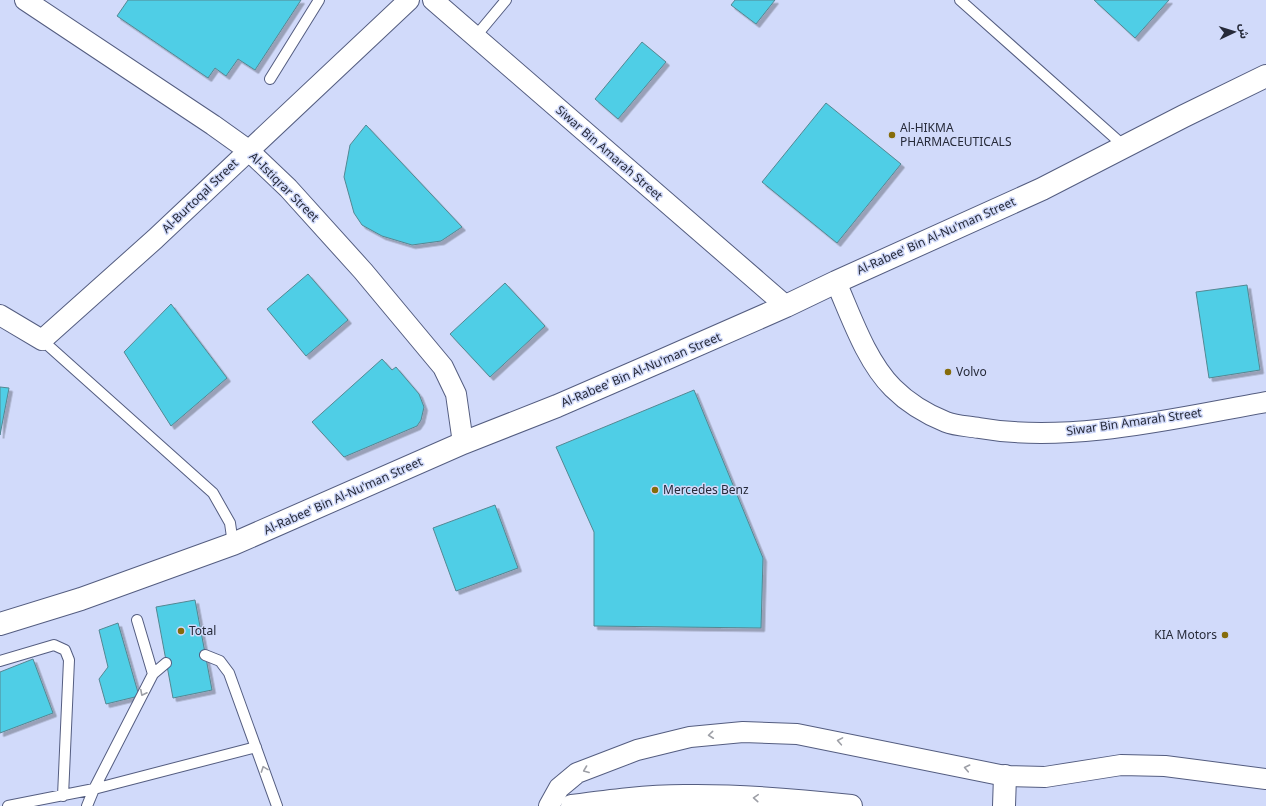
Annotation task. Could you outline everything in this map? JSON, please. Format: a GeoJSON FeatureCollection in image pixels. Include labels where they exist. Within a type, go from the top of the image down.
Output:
{"type":"FeatureCollection","features":[{"type":"Feature","properties":{"kind":"street","name":"Al-Istiqrar Street"},"geometry":{"type":"LineString","coordinates":[[25,0],[248,150],[288,188],[357,265],[443,367],[456,394],[463,443]]}},
{"type":"Feature","properties":{"kind":"street","name":"Al-Burtoqal Street"},"geometry":{"type":"LineString","coordinates":[[42,340],[155,239],[409,0]]}},
{"type":"Feature","properties":{"kind":"street","name":"Siwar Bin Amarah Street"},"geometry":{"type":"LineString","coordinates":[[433,0],[786,306]]}},
{"type":"Feature","properties":{"kind":"street","name":"Al-Rabee' Bin Al-Nu'man Street"},"geometry":{"type":"LineString","coordinates":[[0,624],[81,599],[233,544],[463,443],[564,403],[786,306],[1042,189],[1124,146],[1266,76]]}},
{"type":"Feature","properties":{"kind":"street","name":"Siwar Bin Amarah Street"},"geometry":{"type":"LineString","coordinates":[[836,282],[856,329],[880,372],[892,387],[907,400],[925,412],[948,422],[999,432],[1080,432],[1163,420],[1266,402]]}},
{"type":"Feature","properties":{"kind":"street"},"geometry":{"type":"LineString","coordinates":[[0,315],[42,340]]}},
{"type":"Feature","properties":{"kind":"street"},"geometry":{"type":"LineString","coordinates":[[549,806],[559,788],[577,773],[637,750],[690,737],[743,732],[798,734],[1005,776],[1046,776],[1122,765],[1165,766],[1266,779]]}},
{"type":"Feature","properties":{"kind":"street"},"geometry":{"type":"LineString","coordinates":[[1004,806],[1005,776]]}},
{"type":"Feature","properties":{"kind":"street"},"geometry":{"type":"LineString","coordinates":[[572,806],[622,799],[684,796],[750,798],[851,806]]}},
{"type":"Feature","properties":{"kind":"lane"},"geometry":{"type":"LineString","coordinates":[[270,79],[319,0]]}},
{"type":"Feature","properties":{"kind":"lane"},"geometry":{"type":"LineString","coordinates":[[476,36],[506,0]]}},
{"type":"Feature","properties":{"kind":"lane"},"geometry":{"type":"LineString","coordinates":[[960,0],[1124,146]]}},
{"type":"Feature","properties":{"kind":"lane"},"geometry":{"type":"LineString","coordinates":[[42,340],[213,493],[230,523],[233,544]]}},
{"type":"Feature","properties":{"kind":"lane"},"geometry":{"type":"LineString","coordinates":[[137,620],[153,674]]}},
{"type":"Feature","properties":{"kind":"lane"},"geometry":{"type":"LineString","coordinates":[[0,661],[54,645],[65,650],[70,660],[63,796]]}},
{"type":"Feature","properties":{"kind":"lane"},"geometry":{"type":"LineString","coordinates":[[205,655],[220,661],[229,673],[278,806]]}},
{"type":"Feature","properties":{"kind":"lane"},"geometry":{"type":"LineString","coordinates":[[87,806],[94,789],[153,674],[166,663]]}},
{"type":"Feature","properties":{"kind":"lane"},"geometry":{"type":"LineString","coordinates":[[8,806],[94,789],[256,747]]}},
{"type":"Feature","properties":{"kind":"building"},"geometry":{"type":"Polygon","coordinates":[[[128,0],[301,0],[255,70],[238,59],[226,76],[215,68],[208,78],[117,16],[128,0]]]}},
{"type":"Feature","properties":{"kind":"building"},"geometry":{"type":"Polygon","coordinates":[[[735,0],[775,0],[756,24],[731,5],[735,0]]]}},
{"type":"Feature","properties":{"kind":"building"},"geometry":{"type":"Polygon","coordinates":[[[1094,0],[1169,0],[1135,38],[1094,0]]]}},
{"type":"Feature","properties":{"kind":"building"},"geometry":{"type":"Polygon","coordinates":[[[642,42],[666,62],[618,119],[595,99],[642,42]]]}},
{"type":"Feature","properties":{"kind":"building"},"geometry":{"type":"Polygon","coordinates":[[[826,103],[901,164],[837,243],[762,182],[826,103]]]}},
{"type":"Feature","properties":{"kind":"building"},"geometry":{"type":"Polygon","coordinates":[[[366,125],[462,227],[441,241],[412,245],[382,236],[362,225],[354,213],[344,177],[350,145],[366,125]]]}},
{"type":"Feature","properties":{"kind":"building"},"geometry":{"type":"Polygon","coordinates":[[[308,274],[348,320],[306,356],[267,309],[308,274]]]}},
{"type":"Feature","properties":{"kind":"building"},"geometry":{"type":"Polygon","coordinates":[[[505,283],[545,326],[490,377],[450,334],[505,283]]]}},
{"type":"Feature","properties":{"kind":"building"},"geometry":{"type":"Polygon","coordinates":[[[1247,285],[1260,370],[1209,378],[1196,292],[1247,285]]]}},
{"type":"Feature","properties":{"kind":"building"},"geometry":{"type":"Polygon","coordinates":[[[171,304],[227,378],[171,426],[124,352],[171,304]]]}},
{"type":"Feature","properties":{"kind":"building"},"geometry":{"type":"Polygon","coordinates":[[[382,359],[392,370],[396,367],[419,394],[424,407],[421,420],[417,426],[344,457],[312,422],[382,359]]]}},
{"type":"Feature","properties":{"kind":"building"},"geometry":{"type":"Polygon","coordinates":[[[0,387],[9,388],[0,435],[0,387]]]}},
{"type":"Feature","properties":{"kind":"building","name":"Mercedes Benz"},"geometry":{"type":"Polygon","coordinates":[[[694,390],[763,558],[761,628],[594,626],[594,532],[556,447],[694,390]]]}},
{"type":"Feature","properties":{"kind":"building"},"geometry":{"type":"Polygon","coordinates":[[[495,505],[518,568],[456,591],[433,528],[495,505]]]}},
{"type":"Feature","properties":{"kind":"building","name":"Total"},"geometry":{"type":"Polygon","coordinates":[[[195,600],[212,690],[173,698],[156,607],[195,600]]]}},
{"type":"Feature","properties":{"kind":"building"},"geometry":{"type":"Polygon","coordinates":[[[118,623],[139,696],[106,704],[99,679],[108,667],[99,630],[118,623]]]}},
{"type":"Feature","properties":{"kind":"building"},"geometry":{"type":"Polygon","coordinates":[[[33,659],[53,713],[0,733],[0,672],[33,659]]]}},
{"type":"Feature","properties":{"kind":"place","name":"Al-HIKMA PHARMACEUTICALS"},"geometry":{"type":"Point","coordinates":[892,135]}},
{"type":"Feature","properties":{"kind":"place","name":"Volvo"},"geometry":{"type":"Point","coordinates":[948,372]}},
{"type":"Feature","properties":{"kind":"place","name":"Mercedes Benz"},"geometry":{"type":"Point","coordinates":[655,490]}},
{"type":"Feature","properties":{"kind":"place","name":"Total"},"geometry":{"type":"Point","coordinates":[181,631]}},
{"type":"Feature","properties":{"kind":"place","name":"KIA Motors"},"geometry":{"type":"Point","coordinates":[1225,635]}}]}
